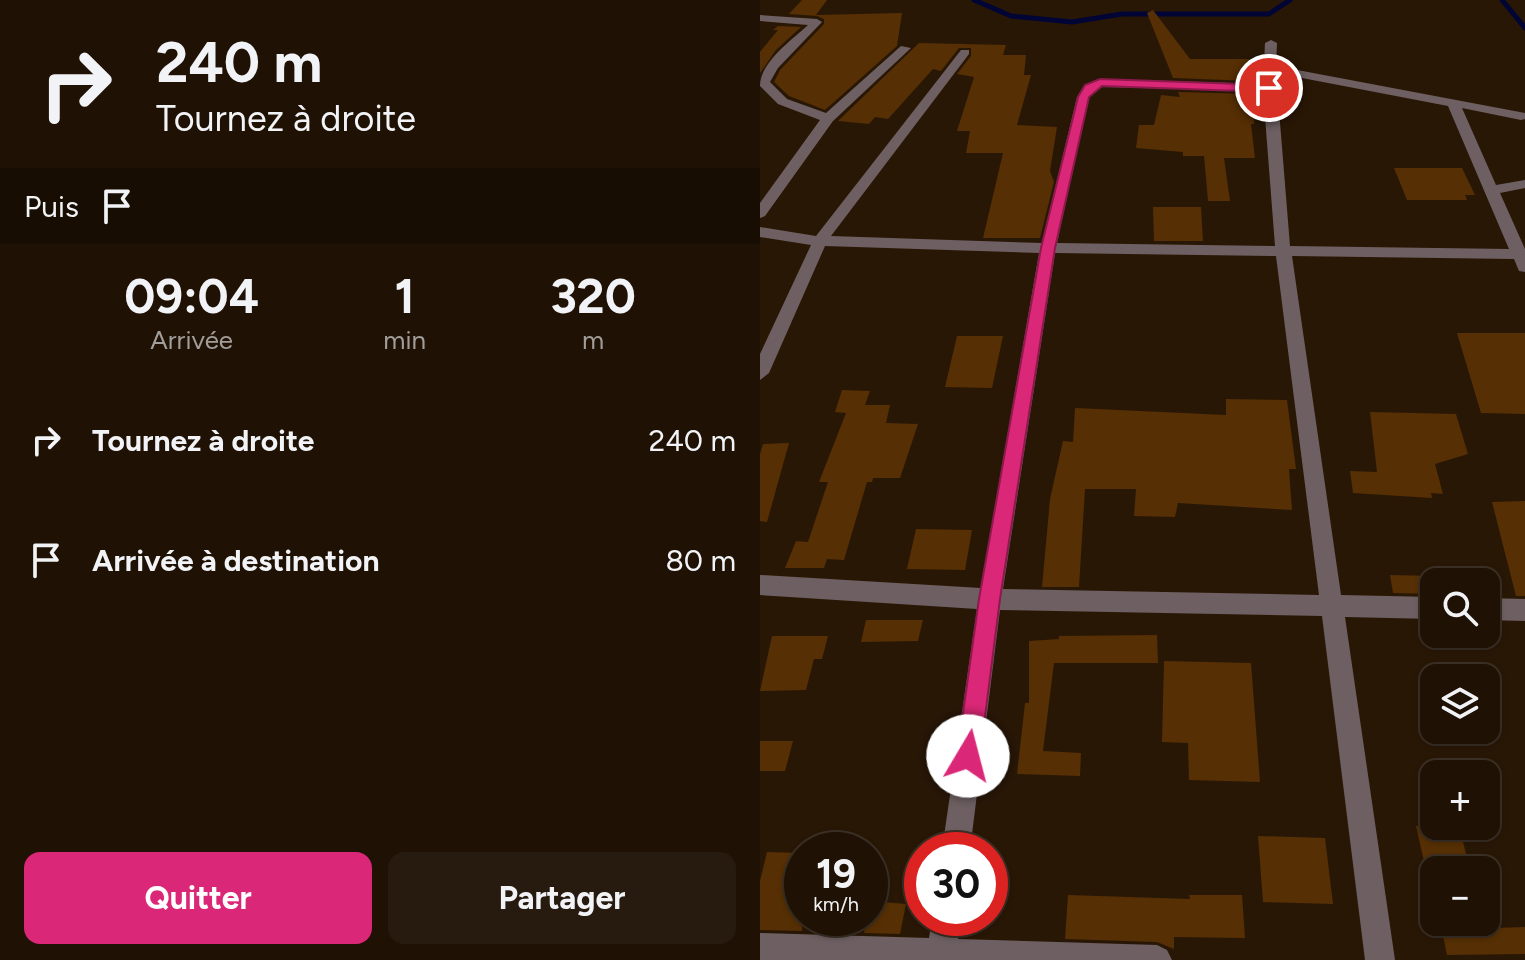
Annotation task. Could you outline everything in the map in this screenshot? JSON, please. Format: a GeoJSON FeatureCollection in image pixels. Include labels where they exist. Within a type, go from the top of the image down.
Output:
{"type":"FeatureCollection","features":[{"type":"Feature","properties":{"kind":"street"},"geometry":{"type":"LineString","coordinates":[[760,18],[817,22],[773,66],[764,82],[768,93],[782,102],[828,118]]}},
{"type":"Feature","properties":{"kind":"street"},"geometry":{"type":"LineString","coordinates":[[1271,43],[1269,78],[1283,249],[1380,960]]}},
{"type":"Feature","properties":{"kind":"street"},"geometry":{"type":"LineString","coordinates":[[760,213],[828,118],[905,48]]}},
{"type":"Feature","properties":{"kind":"street"},"geometry":{"type":"LineString","coordinates":[[760,373],[820,241],[965,52]]}},
{"type":"Feature","properties":{"kind":"street"},"geometry":{"type":"LineString","coordinates":[[958,832],[990,599],[1048,248],[1083,97],[1089,88],[1100,83],[1269,78],[1453,103],[1521,116]]}},
{"type":"Feature","properties":{"kind":"street"},"geometry":{"type":"LineString","coordinates":[[760,232],[820,241],[1048,248],[1283,249],[1521,260],[1453,103]]}},
{"type":"Feature","properties":{"kind":"street"},"geometry":{"type":"LineString","coordinates":[[1493,190],[1525,184]]}},
{"type":"Feature","properties":{"kind":"street"},"geometry":{"type":"LineString","coordinates":[[760,585],[990,599],[1420,608]]}},
{"type":"Feature","properties":{"kind":"street"},"geometry":{"type":"LineString","coordinates":[[1500,609],[1525,610]]}},
{"type":"Feature","properties":{"kind":"street"},"geometry":{"type":"LineString","coordinates":[[941,956],[944,936]]}},
{"type":"Feature","properties":{"kind":"street"},"geometry":{"type":"LineString","coordinates":[[760,948],[941,956],[1157,960]]}},
{"type":"Feature","properties":{"kind":"building"},"geometry":{"type":"Polygon","coordinates":[[[802,0],[827,0],[816,15],[902,13],[897,46],[825,110],[789,96],[774,82],[780,70],[824,24],[824,19],[817,16],[789,14],[802,0]]]}},
{"type":"Feature","properties":{"kind":"building"},"geometry":{"type":"Polygon","coordinates":[[[1153,10],[1190,59],[1249,59],[1251,81],[1173,78],[1147,13],[1153,10]]]}},
{"type":"Feature","properties":{"kind":"building"},"geometry":{"type":"Polygon","coordinates":[[[778,26],[801,27],[776,50],[760,73],[760,52],[778,26]]]}},
{"type":"Feature","properties":{"kind":"building"},"geometry":{"type":"Polygon","coordinates":[[[919,43],[1006,45],[1003,55],[1026,55],[1024,75],[1031,75],[1017,125],[1057,127],[1050,171],[1054,182],[1040,238],[983,238],[1003,153],[966,153],[970,131],[957,131],[974,77],[957,74],[971,56],[971,48],[959,48],[941,71],[933,69],[888,119],[875,117],[869,124],[838,121],[919,43]]]}},
{"type":"Feature","properties":{"kind":"building"},"geometry":{"type":"Polygon","coordinates":[[[1178,92],[1252,94],[1254,124],[1251,124],[1255,158],[1224,158],[1230,201],[1208,201],[1204,156],[1183,156],[1183,152],[1136,148],[1139,125],[1154,125],[1161,95],[1180,97],[1178,92]]]}},
{"type":"Feature","properties":{"kind":"building"},"geometry":{"type":"Polygon","coordinates":[[[1394,168],[1462,168],[1475,195],[1465,195],[1467,200],[1407,200],[1394,168]]]}},
{"type":"Feature","properties":{"kind":"building"},"geometry":{"type":"Polygon","coordinates":[[[1153,207],[1201,207],[1203,241],[1154,241],[1153,207]]]}},
{"type":"Feature","properties":{"kind":"building"},"geometry":{"type":"Polygon","coordinates":[[[1457,333],[1525,333],[1525,414],[1481,413],[1457,333]]]}},
{"type":"Feature","properties":{"kind":"building"},"geometry":{"type":"Polygon","coordinates":[[[957,336],[1003,336],[992,388],[945,387],[957,336]]]}},
{"type":"Feature","properties":{"kind":"building"},"geometry":{"type":"Polygon","coordinates":[[[842,390],[870,391],[865,405],[890,405],[886,423],[918,424],[900,478],[873,478],[872,482],[867,482],[844,560],[827,559],[824,568],[785,568],[796,541],[808,542],[828,482],[819,482],[846,413],[835,412],[842,390]]]}},
{"type":"Feature","properties":{"kind":"building"},"geometry":{"type":"Polygon","coordinates":[[[1226,399],[1287,400],[1296,469],[1289,469],[1292,510],[1178,503],[1175,517],[1134,516],[1136,489],[1085,489],[1079,587],[1042,587],[1050,499],[1063,441],[1073,442],[1075,408],[1226,415],[1226,399]]]}},
{"type":"Feature","properties":{"kind":"building"},"geometry":{"type":"Polygon","coordinates":[[[1370,412],[1456,414],[1468,454],[1435,464],[1443,494],[1431,493],[1432,498],[1353,493],[1350,471],[1377,472],[1370,412]]]}},
{"type":"Feature","properties":{"kind":"building"},"geometry":{"type":"Polygon","coordinates":[[[789,443],[767,522],[760,521],[760,454],[763,444],[789,443]]]}},
{"type":"Feature","properties":{"kind":"building"},"geometry":{"type":"Polygon","coordinates":[[[1525,501],[1525,596],[1516,596],[1492,502],[1525,501]]]}},
{"type":"Feature","properties":{"kind":"building"},"geometry":{"type":"Polygon","coordinates":[[[916,529],[972,530],[965,570],[907,569],[916,529]]]}},
{"type":"Feature","properties":{"kind":"building"},"geometry":{"type":"Polygon","coordinates":[[[1390,575],[1420,576],[1420,594],[1393,593],[1390,575]]]}},
{"type":"Feature","properties":{"kind":"building"},"geometry":{"type":"Polygon","coordinates":[[[866,620],[923,620],[918,641],[861,642],[866,620]]]}},
{"type":"Feature","properties":{"kind":"building"},"geometry":{"type":"Polygon","coordinates":[[[1157,635],[1158,663],[1054,663],[1043,751],[1081,753],[1080,776],[1017,774],[1025,703],[1029,703],[1029,641],[1059,639],[1059,636],[1157,635]]]}},
{"type":"Feature","properties":{"kind":"building"},"geometry":{"type":"Polygon","coordinates":[[[772,636],[828,636],[822,659],[814,659],[806,690],[760,691],[772,636]]]}},
{"type":"Feature","properties":{"kind":"building"},"geometry":{"type":"Polygon","coordinates":[[[1164,661],[1251,663],[1260,782],[1189,780],[1188,743],[1162,742],[1164,661]]]}},
{"type":"Feature","properties":{"kind":"building"},"geometry":{"type":"Polygon","coordinates":[[[760,741],[793,741],[785,771],[760,771],[760,741]]]}},
{"type":"Feature","properties":{"kind":"building"},"geometry":{"type":"Polygon","coordinates":[[[1416,826],[1420,826],[1420,840],[1462,840],[1466,856],[1423,856],[1416,826]]]}},
{"type":"Feature","properties":{"kind":"building"},"geometry":{"type":"Polygon","coordinates":[[[1258,836],[1325,838],[1333,904],[1263,902],[1258,836]]]}},
{"type":"Feature","properties":{"kind":"building"},"geometry":{"type":"Polygon","coordinates":[[[767,852],[784,852],[784,931],[760,930],[760,881],[767,852]]]}},
{"type":"Feature","properties":{"kind":"building"},"geometry":{"type":"Polygon","coordinates":[[[1068,895],[1190,899],[1189,895],[1242,895],[1245,938],[1174,937],[1174,949],[1157,942],[1065,939],[1068,895]]]}},
{"type":"Feature","properties":{"kind":"building"},"geometry":{"type":"Polygon","coordinates":[[[888,902],[904,904],[900,934],[888,934],[888,902]]]}},
{"type":"Feature","properties":{"kind":"building"},"geometry":{"type":"Polygon","coordinates":[[[1525,927],[1525,954],[1447,955],[1443,936],[1500,936],[1500,928],[1525,927]]]}},
{"type":"Feature","properties":{"kind":"waterway"},"geometry":{"type":"LineString","coordinates":[[974,0],[1011,16],[1072,22],[1122,14],[1269,14],[1290,0]]}},
{"type":"Feature","properties":{"kind":"waterway"},"geometry":{"type":"LineString","coordinates":[[1502,0],[1525,28]]}},
{"type":"Feature","properties":{"kind":"route"},"geometry":{"type":"LineString","coordinates":[[968,756],[990,599],[1048,248],[1083,97],[1089,88],[1100,83],[1269,88]]}}]}
